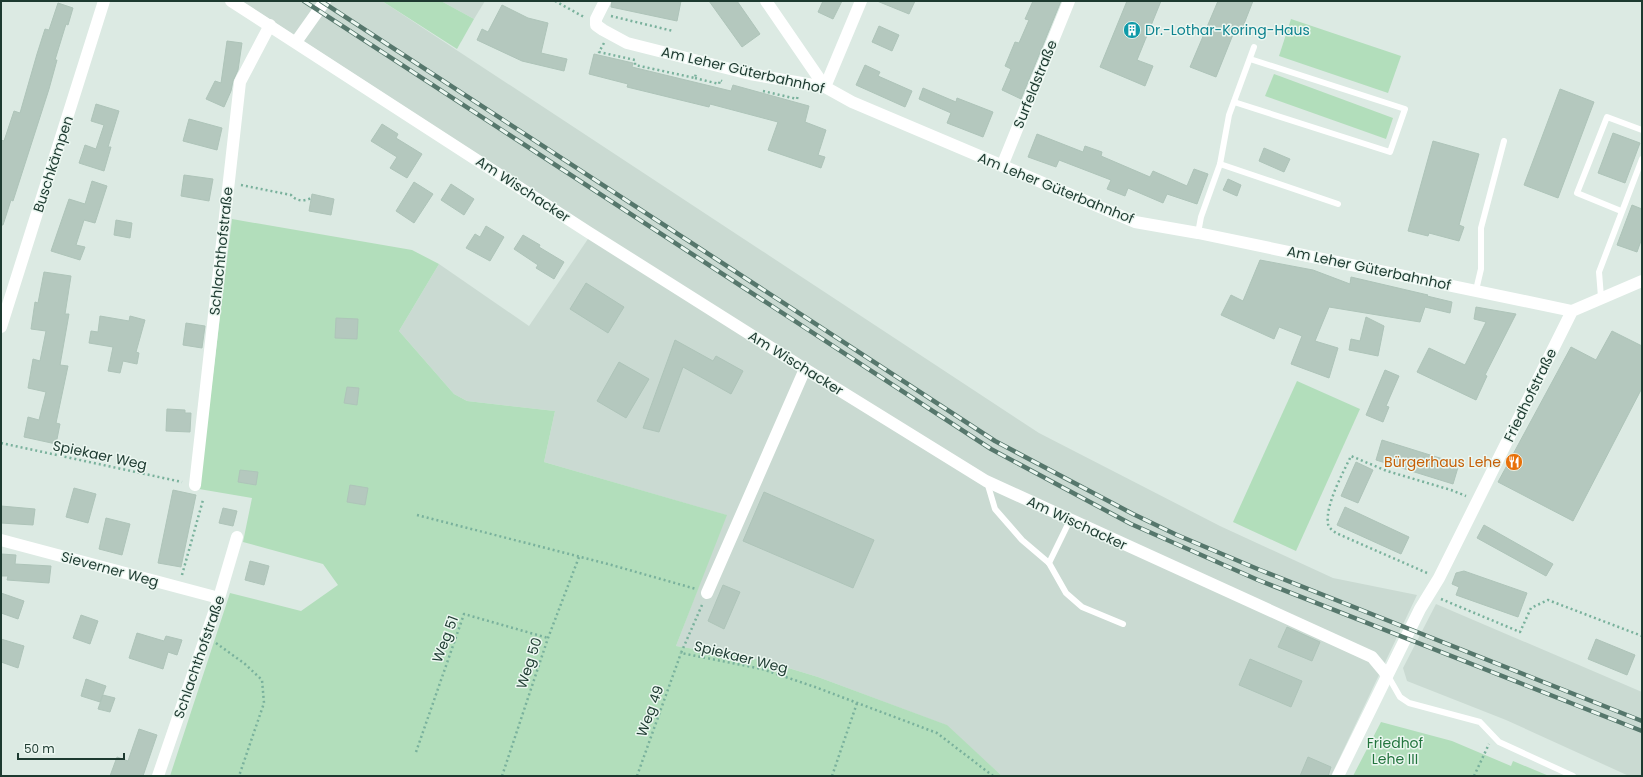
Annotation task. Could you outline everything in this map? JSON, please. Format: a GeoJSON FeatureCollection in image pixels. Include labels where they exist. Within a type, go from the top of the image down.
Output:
{"type":"FeatureCollection","features":[{"type":"Feature","properties":{"kind":"street","name":"Buschkämpen"},"geometry":{"type":"LineString","coordinates":[[1,327],[104,1]]}},
{"type":"Feature","properties":{"kind":"street","name":"Am Wischacker"},"geometry":{"type":"LineString","coordinates":[[231,1],[588,232],[986,481],[1372,657],[1387,675]]}},
{"type":"Feature","properties":{"kind":"street"},"geometry":{"type":"LineString","coordinates":[[296,42],[325,1]]}},
{"type":"Feature","properties":{"kind":"street"},"geometry":{"type":"LineString","coordinates":[[597,16],[605,1]]}},
{"type":"Feature","properties":{"kind":"street"},"geometry":{"type":"LineString","coordinates":[[766,1],[825,87]]}},
{"type":"Feature","properties":{"kind":"street"},"geometry":{"type":"LineString","coordinates":[[825,87],[861,1]]}},
{"type":"Feature","properties":{"kind":"street","name":"Surfeldstraße"},"geometry":{"type":"LineString","coordinates":[[1002,166],[1069,1]]}},
{"type":"Feature","properties":{"kind":"street","name":"Am Leher Güterbahnhof"},"geometry":{"type":"LineString","coordinates":[[597,16],[596,25],[627,43],[750,74],[825,87],[852,102],[1135,222],[1198,233],[1572,311]]}},
{"type":"Feature","properties":{"kind":"street","name":"Schlachthofstraße"},"geometry":{"type":"LineString","coordinates":[[195,485],[240,82],[270,25]]}},
{"type":"Feature","properties":{"kind":"street"},"geometry":{"type":"LineString","coordinates":[[1572,311],[1600,297],[1642,281]]}},
{"type":"Feature","properties":{"kind":"street","name":"Friedhofstraße"},"geometry":{"type":"LineString","coordinates":[[1338,776],[1387,675],[1428,594],[1439,578],[1572,311]]}},
{"type":"Feature","properties":{"kind":"street"},"geometry":{"type":"LineString","coordinates":[[707,593],[805,369]]}},
{"type":"Feature","properties":{"kind":"street","name":"Schlachthofstraße"},"geometry":{"type":"LineString","coordinates":[[158,776],[219,598],[237,537]]}},
{"type":"Feature","properties":{"kind":"street","name":"Sieverner Weg"},"geometry":{"type":"LineString","coordinates":[[1,540],[219,598]]}},
{"type":"Feature","properties":{"kind":"lane"},"geometry":{"type":"LineString","coordinates":[[1198,233],[1201,217],[1220,164],[1229,115],[1254,47]]}},
{"type":"Feature","properties":{"kind":"lane"},"geometry":{"type":"LineString","coordinates":[[1234,102],[1390,152],[1406,109],[1250,59]]}},
{"type":"Feature","properties":{"kind":"lane"},"geometry":{"type":"LineString","coordinates":[[1621,211],[1577,193],[1607,117],[1642,130]]}},
{"type":"Feature","properties":{"kind":"lane"},"geometry":{"type":"LineString","coordinates":[[1476,290],[1481,269],[1481,228],[1504,141]]}},
{"type":"Feature","properties":{"kind":"lane"},"geometry":{"type":"LineString","coordinates":[[1600,297],[1599,272],[1642,159]]}},
{"type":"Feature","properties":{"kind":"lane"},"geometry":{"type":"LineString","coordinates":[[1220,164],[1338,204]]}},
{"type":"Feature","properties":{"kind":"lane"},"geometry":{"type":"LineString","coordinates":[[986,481],[995,509],[1022,540],[1049,563],[1066,593],[1082,606],[1123,624]]}},
{"type":"Feature","properties":{"kind":"lane"},"geometry":{"type":"LineString","coordinates":[[1049,563],[1070,520]]}},
{"type":"Feature","properties":{"kind":"lane"},"geometry":{"type":"LineString","coordinates":[[1387,675],[1400,697],[1409,703],[1480,722],[1492,736],[1500,742],[1573,776]]}},
{"type":"Feature","properties":{"kind":"path"},"geometry":{"type":"LineString","coordinates":[[555,1],[583,16],[597,16],[673,31]]}},
{"type":"Feature","properties":{"kind":"path"},"geometry":{"type":"LineString","coordinates":[[599,52],[635,60],[635,65],[719,84],[720,80],[725,82]]}},
{"type":"Feature","properties":{"kind":"path"},"geometry":{"type":"LineString","coordinates":[[695,78],[700,61]]}},
{"type":"Feature","properties":{"kind":"path"},"geometry":{"type":"LineString","coordinates":[[229,183],[291,195],[296,200],[307,200],[311,198]]}},
{"type":"Feature","properties":{"kind":"path","name":"Spiekaer Weg"},"geometry":{"type":"LineString","coordinates":[[1,443],[195,485]]}},
{"type":"Feature","properties":{"kind":"path"},"geometry":{"type":"LineString","coordinates":[[1423,570],[1336,533],[1330,529],[1328,524],[1332,496],[1351,456],[1387,471],[1452,490],[1477,501]]}},
{"type":"Feature","properties":{"kind":"path"},"geometry":{"type":"LineString","coordinates":[[178,587],[203,500]]}},
{"type":"Feature","properties":{"kind":"path"},"geometry":{"type":"LineString","coordinates":[[418,516],[579,557],[707,593]]}},
{"type":"Feature","properties":{"kind":"path","name":"Weg 50"},"geometry":{"type":"LineString","coordinates":[[502,776],[548,638],[579,557]]}},
{"type":"Feature","properties":{"kind":"path","name":"Spiekaer Weg"},"geometry":{"type":"LineString","coordinates":[[707,593],[681,653],[762,669],[938,733],[993,776]]}},
{"type":"Feature","properties":{"kind":"path"},"geometry":{"type":"LineString","coordinates":[[1428,594],[1520,632],[1530,608],[1548,600],[1642,636]]}},
{"type":"Feature","properties":{"kind":"path","name":"Weg 51"},"geometry":{"type":"LineString","coordinates":[[416,752],[464,614],[548,638]]}},
{"type":"Feature","properties":{"kind":"path"},"geometry":{"type":"LineString","coordinates":[[206,635],[262,680],[264,703],[239,776]]}},
{"type":"Feature","properties":{"kind":"path","name":"Weg 49"},"geometry":{"type":"LineString","coordinates":[[637,776],[681,653]]}},
{"type":"Feature","properties":{"kind":"path"},"geometry":{"type":"LineString","coordinates":[[832,776],[858,703]]}},
{"type":"Feature","properties":{"kind":"path"},"geometry":{"type":"LineString","coordinates":[[1474,776],[1492,736]]}},
{"type":"Feature","properties":{"kind":"shaded area"},"geometry":{"type":"Polygon","coordinates":[[[242,1],[382,1],[1039,433],[1220,526],[1333,578],[1417,595],[1331,776],[1002,776],[946,725],[818,677],[762,660],[676,646],[726,515],[544,462],[555,411],[467,401],[454,394],[399,331],[439,264],[529,326],[594,230],[242,1]]]}},
{"type":"Feature","properties":{"kind":"shaded area"},"geometry":{"type":"Polygon","coordinates":[[[441,1],[485,1],[474,19],[441,1]]]}},
{"type":"Feature","properties":{"kind":"shaded area"},"geometry":{"type":"Polygon","coordinates":[[[1436,604],[1642,692],[1642,776],[1629,776],[1506,720],[1407,681],[1403,668],[1436,604]]]}},
{"type":"Feature","properties":{"kind":"green space"},"geometry":{"type":"Polygon","coordinates":[[[382,1],[441,1],[474,19],[457,49],[382,1]]]}},
{"type":"Feature","properties":{"kind":"green space"},"geometry":{"type":"Polygon","coordinates":[[[1291,19],[1401,56],[1388,93],[1279,56],[1291,19]]]}},
{"type":"Feature","properties":{"kind":"green space"},"geometry":{"type":"Polygon","coordinates":[[[1274,74],[1393,118],[1386,139],[1265,96],[1274,74]]]}},
{"type":"Feature","properties":{"kind":"green space"},"geometry":{"type":"Polygon","coordinates":[[[232,219],[412,250],[439,264],[399,331],[454,394],[467,401],[555,411],[544,462],[727,515],[676,646],[762,660],[818,677],[947,725],[1002,776],[170,776],[230,593],[301,611],[338,585],[323,564],[243,542],[252,498],[199,489],[232,219]]]}},
{"type":"Feature","properties":{"kind":"green space"},"geometry":{"type":"Polygon","coordinates":[[[1297,381],[1360,409],[1296,551],[1233,522],[1297,381]]]}},
{"type":"Feature","properties":{"kind":"green space","name":"Friedhof Lehe III"},"geometry":{"type":"Polygon","coordinates":[[[1381,722],[1452,741],[1511,766],[1513,761],[1549,776],[1353,776],[1381,722]]]}},
{"type":"Feature","properties":{"kind":"building"},"geometry":{"type":"Polygon","coordinates":[[[612,1],[681,1],[677,21],[611,7],[612,1]]]}},
{"type":"Feature","properties":{"kind":"building"},"geometry":{"type":"Polygon","coordinates":[[[709,1],[737,1],[760,34],[742,47],[709,1]]]}},
{"type":"Feature","properties":{"kind":"building"},"geometry":{"type":"Polygon","coordinates":[[[823,1],[842,1],[833,19],[818,12],[823,1]]]}},
{"type":"Feature","properties":{"kind":"building"},"geometry":{"type":"Polygon","coordinates":[[[877,1],[915,1],[909,14],[877,1]]]}},
{"type":"Feature","properties":{"kind":"building"},"geometry":{"type":"Polygon","coordinates":[[[1033,1],[1061,1],[1021,99],[1002,90],[1011,69],[1005,66],[1015,42],[1019,43],[1029,20],[1025,19],[1033,1]]]}},
{"type":"Feature","properties":{"kind":"building","name":"Dr.-Lothar-Koring-Haus"},"geometry":{"type":"Polygon","coordinates":[[[1127,1],[1161,1],[1137,60],[1153,66],[1145,86],[1100,67],[1127,1]]]}},
{"type":"Feature","properties":{"kind":"building"},"geometry":{"type":"Polygon","coordinates":[[[1218,1],[1253,1],[1240,34],[1234,32],[1216,77],[1190,67],[1218,1]]]}},
{"type":"Feature","properties":{"kind":"building"},"geometry":{"type":"Polygon","coordinates":[[[58,3],[73,8],[68,25],[66,24],[55,60],[57,60],[49,89],[13,201],[11,200],[3,225],[1,225],[1,140],[4,141],[14,111],[20,113],[45,29],[49,30],[58,3]]]}},
{"type":"Feature","properties":{"kind":"building"},"geometry":{"type":"Polygon","coordinates":[[[502,5],[528,18],[548,23],[541,53],[567,59],[564,71],[522,61],[477,40],[482,29],[488,32],[502,5]]]}},
{"type":"Feature","properties":{"kind":"building"},"geometry":{"type":"Polygon","coordinates":[[[879,26],[899,35],[892,51],[872,42],[879,26]]]}},
{"type":"Feature","properties":{"kind":"building"},"geometry":{"type":"Polygon","coordinates":[[[227,41],[242,43],[238,70],[224,107],[206,99],[215,81],[221,83],[227,41]]]}},
{"type":"Feature","properties":{"kind":"building"},"geometry":{"type":"Polygon","coordinates":[[[594,54],[633,63],[632,67],[731,91],[733,85],[809,106],[805,122],[826,130],[818,155],[825,157],[821,168],[768,150],[778,122],[710,104],[709,107],[627,87],[628,84],[589,74],[594,54]]]}},
{"type":"Feature","properties":{"kind":"building"},"geometry":{"type":"Polygon","coordinates":[[[865,65],[880,72],[878,76],[912,91],[905,107],[856,85],[865,65]]]}},
{"type":"Feature","properties":{"kind":"building"},"geometry":{"type":"Polygon","coordinates":[[[923,88],[956,102],[957,98],[993,112],[983,137],[947,123],[951,113],[919,99],[923,88]]]}},
{"type":"Feature","properties":{"kind":"building"},"geometry":{"type":"Polygon","coordinates":[[[1560,89],[1594,102],[1558,198],[1524,185],[1560,89]]]}},
{"type":"Feature","properties":{"kind":"building"},"geometry":{"type":"Polygon","coordinates":[[[96,104],[119,111],[108,147],[111,147],[104,171],[79,163],[85,145],[96,149],[104,125],[91,121],[96,104]]]}},
{"type":"Feature","properties":{"kind":"building"},"geometry":{"type":"Polygon","coordinates":[[[189,119],[222,128],[217,150],[183,141],[189,119]]]}},
{"type":"Feature","properties":{"kind":"building"},"geometry":{"type":"Polygon","coordinates":[[[382,124],[398,134],[396,138],[422,154],[407,178],[390,168],[397,157],[371,141],[382,124]]]}},
{"type":"Feature","properties":{"kind":"building"},"geometry":{"type":"Polygon","coordinates":[[[1613,133],[1640,143],[1625,183],[1598,173],[1613,133]]]}},
{"type":"Feature","properties":{"kind":"building"},"geometry":{"type":"Polygon","coordinates":[[[1037,134],[1083,152],[1085,146],[1102,152],[1101,156],[1150,177],[1153,171],[1187,186],[1194,169],[1208,174],[1197,204],[1167,194],[1163,203],[1128,188],[1125,196],[1107,189],[1111,180],[1059,160],[1056,167],[1028,157],[1037,134]]]}},
{"type":"Feature","properties":{"kind":"building"},"geometry":{"type":"Polygon","coordinates":[[[1433,141],[1479,154],[1459,225],[1464,227],[1459,241],[1429,233],[1428,236],[1408,231],[1433,141]]]}},
{"type":"Feature","properties":{"kind":"building"},"geometry":{"type":"Polygon","coordinates":[[[1264,148],[1290,159],[1284,172],[1259,161],[1264,148]]]}},
{"type":"Feature","properties":{"kind":"building"},"geometry":{"type":"Polygon","coordinates":[[[184,175],[213,179],[209,201],[181,196],[184,175]]]}},
{"type":"Feature","properties":{"kind":"building"},"geometry":{"type":"Polygon","coordinates":[[[1228,179],[1241,185],[1237,196],[1223,190],[1228,179]]]}},
{"type":"Feature","properties":{"kind":"building"},"geometry":{"type":"Polygon","coordinates":[[[92,181],[107,186],[95,223],[84,220],[76,245],[85,247],[80,260],[51,251],[69,199],[85,204],[92,181]]]}},
{"type":"Feature","properties":{"kind":"building"},"geometry":{"type":"Polygon","coordinates":[[[414,182],[433,194],[414,223],[396,211],[414,182]]]}},
{"type":"Feature","properties":{"kind":"building"},"geometry":{"type":"Polygon","coordinates":[[[451,184],[474,199],[464,215],[441,200],[451,184]]]}},
{"type":"Feature","properties":{"kind":"building"},"geometry":{"type":"Polygon","coordinates":[[[312,194],[334,199],[331,215],[309,211],[312,194]]]}},
{"type":"Feature","properties":{"kind":"building"},"geometry":{"type":"Polygon","coordinates":[[[1632,205],[1642,209],[1642,238],[1637,252],[1617,245],[1632,205]]]}},
{"type":"Feature","properties":{"kind":"building"},"geometry":{"type":"Polygon","coordinates":[[[116,220],[132,223],[130,238],[114,235],[116,220]]]}},
{"type":"Feature","properties":{"kind":"building"},"geometry":{"type":"Polygon","coordinates":[[[486,226],[504,237],[490,261],[466,248],[475,234],[480,237],[486,226]]]}},
{"type":"Feature","properties":{"kind":"building"},"geometry":{"type":"Polygon","coordinates":[[[523,235],[540,245],[539,247],[564,262],[554,279],[536,268],[538,265],[514,249],[523,235]]]}},
{"type":"Feature","properties":{"kind":"building"},"geometry":{"type":"Polygon","coordinates":[[[1260,260],[1313,270],[1350,284],[1351,277],[1428,295],[1427,296],[1452,302],[1450,313],[1425,307],[1420,322],[1329,307],[1315,341],[1338,348],[1329,378],[1291,364],[1302,336],[1279,327],[1274,339],[1221,315],[1231,295],[1243,301],[1260,260]]]}},
{"type":"Feature","properties":{"kind":"building"},"geometry":{"type":"Polygon","coordinates":[[[44,272],[71,276],[65,314],[69,314],[60,365],[68,366],[56,423],[60,424],[56,444],[24,437],[28,417],[39,420],[46,392],[28,388],[33,359],[40,361],[46,331],[31,329],[35,302],[38,303],[44,272]]]}},
{"type":"Feature","properties":{"kind":"building"},"geometry":{"type":"Polygon","coordinates":[[[586,283],[624,307],[608,333],[570,309],[586,283]]]}},
{"type":"Feature","properties":{"kind":"building"},"geometry":{"type":"Polygon","coordinates":[[[1476,307],[1516,314],[1485,375],[1487,376],[1476,400],[1417,372],[1429,348],[1465,365],[1486,322],[1474,319],[1476,307]]]}},
{"type":"Feature","properties":{"kind":"building"},"geometry":{"type":"Polygon","coordinates":[[[100,316],[129,321],[130,316],[145,320],[136,352],[139,353],[137,364],[123,361],[120,373],[108,371],[113,347],[89,343],[91,331],[98,332],[100,316]]]}},
{"type":"Feature","properties":{"kind":"building"},"geometry":{"type":"Polygon","coordinates":[[[1366,317],[1384,326],[1378,356],[1349,350],[1351,339],[1360,341],[1366,317]]]}},
{"type":"Feature","properties":{"kind":"building"},"geometry":{"type":"Polygon","coordinates":[[[336,318],[358,319],[357,339],[335,338],[336,318]]]}},
{"type":"Feature","properties":{"kind":"building"},"geometry":{"type":"Polygon","coordinates":[[[186,323],[205,326],[202,348],[183,345],[186,323]]]}},
{"type":"Feature","properties":{"kind":"building"},"geometry":{"type":"Polygon","coordinates":[[[1612,331],[1642,346],[1642,388],[1573,521],[1498,482],[1571,347],[1596,360],[1612,331]]]}},
{"type":"Feature","properties":{"kind":"building"},"geometry":{"type":"Polygon","coordinates":[[[675,340],[713,361],[716,356],[743,371],[731,394],[683,367],[659,432],[643,428],[675,340]]]}},
{"type":"Feature","properties":{"kind":"building"},"geometry":{"type":"Polygon","coordinates":[[[619,362],[649,379],[626,418],[597,401],[619,362]]]}},
{"type":"Feature","properties":{"kind":"building"},"geometry":{"type":"Polygon","coordinates":[[[1385,370],[1399,376],[1386,406],[1389,407],[1383,422],[1366,415],[1385,370]]]}},
{"type":"Feature","properties":{"kind":"building"},"geometry":{"type":"Polygon","coordinates":[[[347,387],[359,388],[357,405],[344,403],[347,387]]]}},
{"type":"Feature","properties":{"kind":"building"},"geometry":{"type":"Polygon","coordinates":[[[167,409],[185,410],[185,413],[191,413],[190,432],[166,431],[167,409]]]}},
{"type":"Feature","properties":{"kind":"building"},"geometry":{"type":"Polygon","coordinates":[[[1382,440],[1459,464],[1453,484],[1376,460],[1382,440]]]}},
{"type":"Feature","properties":{"kind":"building"},"geometry":{"type":"Polygon","coordinates":[[[1356,462],[1373,470],[1358,503],[1341,496],[1356,462]]]}},
{"type":"Feature","properties":{"kind":"building"},"geometry":{"type":"Polygon","coordinates":[[[240,470],[258,472],[256,485],[238,482],[240,470]]]}},
{"type":"Feature","properties":{"kind":"building"},"geometry":{"type":"Polygon","coordinates":[[[350,485],[368,488],[365,505],[347,502],[350,485]]]}},
{"type":"Feature","properties":{"kind":"building"},"geometry":{"type":"Polygon","coordinates":[[[74,488],[96,494],[88,523],[66,517],[74,488]]]}},
{"type":"Feature","properties":{"kind":"building"},"geometry":{"type":"Polygon","coordinates":[[[173,490],[196,495],[181,567],[158,563],[173,490]]]}},
{"type":"Feature","properties":{"kind":"building"},"geometry":{"type":"Polygon","coordinates":[[[764,492],[874,540],[853,588],[743,541],[764,492]]]}},
{"type":"Feature","properties":{"kind":"building"},"geometry":{"type":"Polygon","coordinates":[[[1,506],[35,509],[33,525],[1,523],[1,506]]]}},
{"type":"Feature","properties":{"kind":"building"},"geometry":{"type":"Polygon","coordinates":[[[1345,507],[1409,537],[1401,554],[1337,525],[1345,507]]]}},
{"type":"Feature","properties":{"kind":"building"},"geometry":{"type":"Polygon","coordinates":[[[223,508],[237,511],[233,526],[219,523],[223,508]]]}},
{"type":"Feature","properties":{"kind":"building"},"geometry":{"type":"Polygon","coordinates":[[[106,518],[130,524],[122,555],[99,549],[106,518]]]}},
{"type":"Feature","properties":{"kind":"building"},"geometry":{"type":"Polygon","coordinates":[[[1484,525],[1553,564],[1546,576],[1477,538],[1484,525]]]}},
{"type":"Feature","properties":{"kind":"building"},"geometry":{"type":"Polygon","coordinates":[[[1,554],[16,555],[15,564],[51,566],[49,583],[7,580],[8,576],[1,576],[1,554]]]}},
{"type":"Feature","properties":{"kind":"building"},"geometry":{"type":"Polygon","coordinates":[[[250,561],[269,566],[264,585],[245,580],[250,561]]]}},
{"type":"Feature","properties":{"kind":"building"},"geometry":{"type":"Polygon","coordinates":[[[1464,571],[1527,593],[1518,617],[1456,595],[1459,587],[1452,584],[1456,573],[1464,571]]]}},
{"type":"Feature","properties":{"kind":"building"},"geometry":{"type":"Polygon","coordinates":[[[723,585],[740,592],[724,629],[708,621],[723,585]]]}},
{"type":"Feature","properties":{"kind":"building"},"geometry":{"type":"Polygon","coordinates":[[[1,593],[24,601],[18,619],[1,613],[1,593]]]}},
{"type":"Feature","properties":{"kind":"building"},"geometry":{"type":"Polygon","coordinates":[[[81,615],[98,621],[90,644],[73,638],[81,615]]]}},
{"type":"Feature","properties":{"kind":"building"},"geometry":{"type":"Polygon","coordinates":[[[1287,627],[1320,642],[1312,661],[1278,647],[1287,627]]]}},
{"type":"Feature","properties":{"kind":"building"},"geometry":{"type":"Polygon","coordinates":[[[137,633],[164,641],[166,636],[182,640],[177,655],[168,652],[163,669],[129,658],[137,633]]]}},
{"type":"Feature","properties":{"kind":"building"},"geometry":{"type":"Polygon","coordinates":[[[1,639],[24,646],[18,668],[1,662],[1,639]]]}},
{"type":"Feature","properties":{"kind":"building"},"geometry":{"type":"Polygon","coordinates":[[[1596,639],[1635,655],[1627,675],[1588,659],[1596,639]]]}},
{"type":"Feature","properties":{"kind":"building"},"geometry":{"type":"Polygon","coordinates":[[[1250,659],[1302,681],[1291,707],[1239,685],[1250,659]]]}},
{"type":"Feature","properties":{"kind":"building"},"geometry":{"type":"Polygon","coordinates":[[[86,679],[106,686],[100,702],[81,696],[86,679]]]}},
{"type":"Feature","properties":{"kind":"building"},"geometry":{"type":"Polygon","coordinates":[[[103,695],[115,698],[110,712],[98,709],[103,695]]]}},
{"type":"Feature","properties":{"kind":"building"},"geometry":{"type":"Polygon","coordinates":[[[139,729],[157,735],[143,776],[110,776],[117,757],[128,761],[139,729]]]}},
{"type":"Feature","properties":{"kind":"building"},"geometry":{"type":"Polygon","coordinates":[[[1308,757],[1331,767],[1328,776],[1300,776],[1308,757]]]}},
{"type":"Feature","properties":{"kind":"railway"},"geometry":{"type":"LineString","coordinates":[[304,1],[991,449],[1131,524],[1258,580],[1642,731]]}},
{"type":"Feature","properties":{"kind":"railway"},"geometry":{"type":"LineString","coordinates":[[321,1],[995,441],[1133,514],[1177,535],[1260,570],[1642,721]]}},
{"type":"Feature","properties":{"kind":"place","name":"Dr.-Lothar-Koring-Haus"},"geometry":{"type":"Point","coordinates":[1132,30]}},
{"type":"Feature","properties":{"kind":"place","name":"Bürgerhaus Lehe"},"geometry":{"type":"Point","coordinates":[1514,462]}}]}
